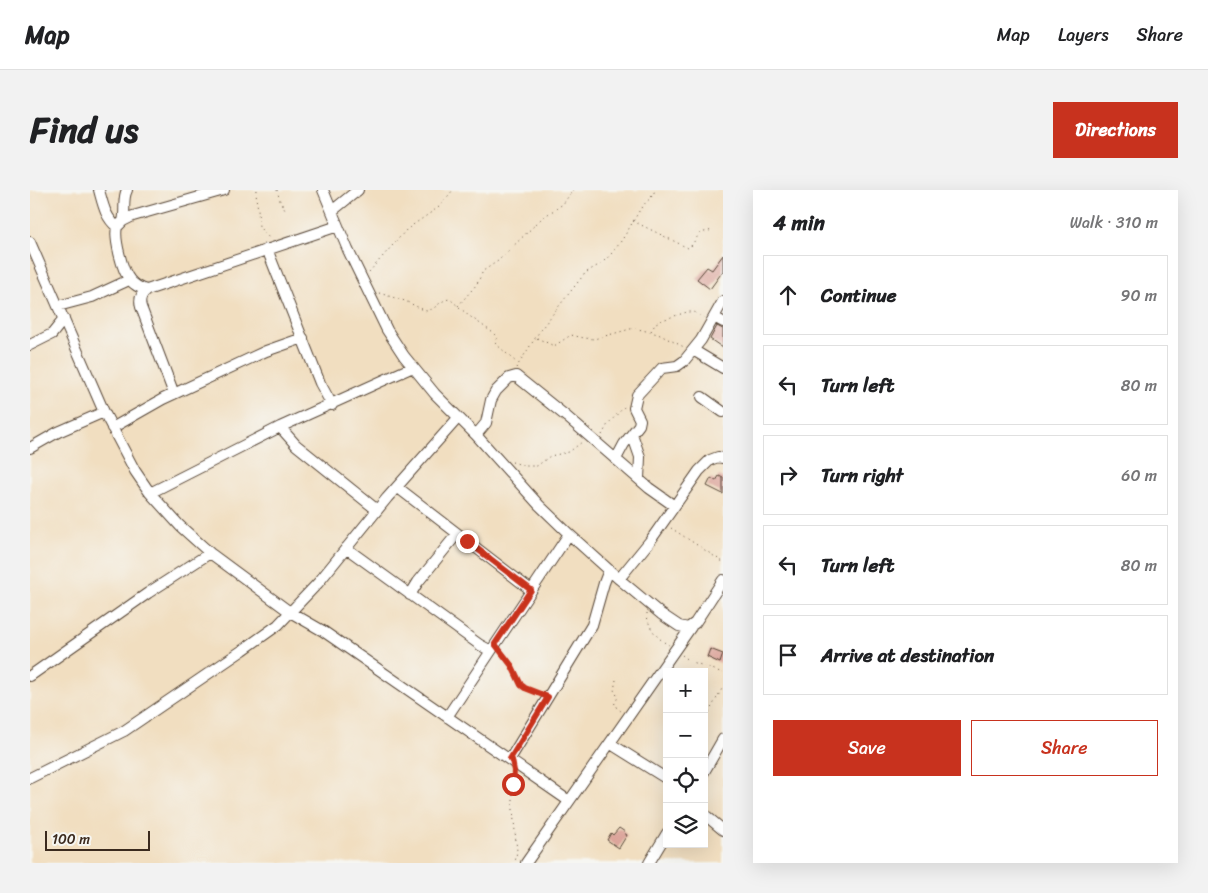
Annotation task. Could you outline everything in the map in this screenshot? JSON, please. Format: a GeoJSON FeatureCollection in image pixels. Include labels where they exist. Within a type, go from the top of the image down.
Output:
{"type":"FeatureCollection","features":[{"type":"Feature","properties":{"kind":"street"},"geometry":{"type":"LineString","coordinates":[[99,190],[106,213],[111,222],[120,224],[133,216],[224,190]]}},
{"type":"Feature","properties":{"kind":"street"},"geometry":{"type":"LineString","coordinates":[[127,190],[124,196],[125,211],[116,237],[129,280],[146,290]]}},
{"type":"Feature","properties":{"kind":"street"},"geometry":{"type":"LineString","coordinates":[[323,190],[362,280],[392,340],[435,394],[569,534],[652,606],[679,626],[684,628],[691,627]]}},
{"type":"Feature","properties":{"kind":"street"},"geometry":{"type":"LineString","coordinates":[[332,211],[358,190]]}},
{"type":"Feature","properties":{"kind":"street"},"geometry":{"type":"LineString","coordinates":[[174,394],[141,307],[140,299],[143,293],[146,290],[338,226]]}},
{"type":"Feature","properties":{"kind":"street"},"geometry":{"type":"LineString","coordinates":[[30,242],[104,412],[135,472],[150,493],[180,526],[210,553],[290,612],[323,631],[569,802]]}},
{"type":"Feature","properties":{"kind":"street"},"geometry":{"type":"LineString","coordinates":[[270,248],[320,383],[332,405]]}},
{"type":"Feature","properties":{"kind":"street"},"geometry":{"type":"LineString","coordinates":[[58,306],[92,297],[129,280]]}},
{"type":"Feature","properties":{"kind":"street"},"geometry":{"type":"LineString","coordinates":[[616,459],[640,423],[634,408],[635,397],[660,370],[665,367],[679,366],[693,351],[716,320],[723,301]]}},
{"type":"Feature","properties":{"kind":"street"},"geometry":{"type":"LineString","coordinates":[[30,345],[52,334],[64,319]]}},
{"type":"Feature","properties":{"kind":"street"},"geometry":{"type":"LineString","coordinates":[[112,428],[163,399],[266,352],[303,338]]}},
{"type":"Feature","properties":{"kind":"street"},"geometry":{"type":"LineString","coordinates":[[693,351],[723,368]]}},
{"type":"Feature","properties":{"kind":"street"},"geometry":{"type":"LineString","coordinates":[[150,493],[280,427],[413,367]]}},
{"type":"Feature","properties":{"kind":"street"},"geometry":{"type":"LineString","coordinates":[[476,435],[486,423],[494,394],[502,384],[514,376],[524,382],[639,479],[673,505]]}},
{"type":"Feature","properties":{"kind":"street"},"geometry":{"type":"LineString","coordinates":[[702,397],[723,412]]}},
{"type":"Feature","properties":{"kind":"street"},"geometry":{"type":"LineString","coordinates":[[30,448],[58,432],[104,412]]}},
{"type":"Feature","properties":{"kind":"street"},"geometry":{"type":"LineString","coordinates":[[30,778],[116,735],[143,719],[278,624],[318,583],[377,510],[458,418]]}},
{"type":"Feature","properties":{"kind":"street"},"geometry":{"type":"LineString","coordinates":[[280,427],[296,446],[377,510]]}},
{"type":"Feature","properties":{"kind":"street"},"geometry":{"type":"LineString","coordinates":[[632,434],[640,457],[639,479]]}},
{"type":"Feature","properties":{"kind":"street"},"geometry":{"type":"LineString","coordinates":[[620,579],[650,541],[673,505],[699,471],[708,461],[722,457]]}},
{"type":"Feature","properties":{"kind":"street"},"geometry":{"type":"LineString","coordinates":[[397,487],[531,590]]}},
{"type":"Feature","properties":{"kind":"street"},"geometry":{"type":"LineString","coordinates":[[410,595],[418,582],[457,534]]}},
{"type":"Feature","properties":{"kind":"street"},"geometry":{"type":"LineString","coordinates":[[447,717],[569,534]]}},
{"type":"Feature","properties":{"kind":"street"},"geometry":{"type":"LineString","coordinates":[[346,548],[480,645],[493,648]]}},
{"type":"Feature","properties":{"kind":"street"},"geometry":{"type":"LineString","coordinates":[[30,676],[148,593],[210,553]]}},
{"type":"Feature","properties":{"kind":"street"},"geometry":{"type":"LineString","coordinates":[[511,760],[592,626],[609,570]]}},
{"type":"Feature","properties":{"kind":"street"},"geometry":{"type":"LineString","coordinates":[[526,863],[691,627],[696,623],[723,580]]}},
{"type":"Feature","properties":{"kind":"street"},"geometry":{"type":"LineString","coordinates":[[708,765],[723,738]]}},
{"type":"Feature","properties":{"kind":"street"},"geometry":{"type":"LineString","coordinates":[[611,744],[663,776]]}},
{"type":"Feature","properties":{"kind":"street"},"geometry":{"type":"LineString","coordinates":[[708,817],[723,830]]}},
{"type":"Feature","properties":{"kind":"street"},"geometry":{"type":"LineString","coordinates":[[649,863],[663,840]]}},
{"type":"Feature","properties":{"kind":"path"},"geometry":{"type":"LineString","coordinates":[[257,190],[259,227],[270,239],[270,248]]}},
{"type":"Feature","properties":{"kind":"path"},"geometry":{"type":"LineString","coordinates":[[277,190],[285,210]]}},
{"type":"Feature","properties":{"kind":"path"},"geometry":{"type":"LineString","coordinates":[[362,280],[407,228],[439,207],[453,190]]}},
{"type":"Feature","properties":{"kind":"path"},"geometry":{"type":"LineString","coordinates":[[458,306],[477,284],[483,271],[498,261],[542,218],[563,204],[573,190]]}},
{"type":"Feature","properties":{"kind":"path"},"geometry":{"type":"LineString","coordinates":[[514,376],[518,364],[536,338],[586,272],[611,254],[625,236],[644,204],[651,199],[655,190]]}},
{"type":"Feature","properties":{"kind":"path"},"geometry":{"type":"LineString","coordinates":[[633,220],[688,248],[700,233],[713,230]]}},
{"type":"Feature","properties":{"kind":"path"},"geometry":{"type":"LineString","coordinates":[[376,290],[385,296],[397,298],[426,311],[434,308],[442,301],[450,299],[496,335],[495,344],[518,364]]}},
{"type":"Feature","properties":{"kind":"path"},"geometry":{"type":"LineString","coordinates":[[651,332],[656,323],[690,311],[716,320]]}},
{"type":"Feature","properties":{"kind":"path"},"geometry":{"type":"LineString","coordinates":[[536,338],[554,346],[571,335],[590,339],[631,329],[651,332],[666,337],[693,351]]}},
{"type":"Feature","properties":{"kind":"path"},"geometry":{"type":"LineString","coordinates":[[499,461],[537,466],[550,456],[569,452],[591,438],[600,438],[608,424],[635,397]]}},
{"type":"Feature","properties":{"kind":"path"},"geometry":{"type":"LineString","coordinates":[[662,522],[723,562]]}},
{"type":"Feature","properties":{"kind":"path"},"geometry":{"type":"LineString","coordinates":[[652,606],[647,613],[650,628],[661,640],[676,649],[690,661],[723,673]]}},
{"type":"Feature","properties":{"kind":"path"},"geometry":{"type":"LineString","coordinates":[[493,648],[512,666],[521,685],[548,697]]}},
{"type":"Feature","properties":{"kind":"path"},"geometry":{"type":"LineString","coordinates":[[616,680],[614,690],[618,697],[614,706],[629,716]]}},
{"type":"Feature","properties":{"kind":"path"},"geometry":{"type":"LineString","coordinates":[[708,714],[723,687]]}},
{"type":"Feature","properties":{"kind":"path"},"geometry":{"type":"LineString","coordinates":[[511,760],[514,771],[513,811],[517,848],[514,863]]}},
{"type":"Feature","properties":{"kind":"building"},"geometry":{"type":"Polygon","coordinates":[[[723,255],[723,271],[710,289],[697,279],[707,267],[712,270],[723,255]]]}},
{"type":"Feature","properties":{"kind":"building"},"geometry":{"type":"Polygon","coordinates":[[[717,326],[723,329],[723,348],[710,339],[717,326]]]}},
{"type":"Feature","properties":{"kind":"building"},"geometry":{"type":"Polygon","coordinates":[[[719,476],[723,478],[723,494],[707,486],[711,478],[716,481],[719,476]]]}},
{"type":"Feature","properties":{"kind":"building"},"geometry":{"type":"Polygon","coordinates":[[[710,649],[723,654],[720,663],[707,657],[710,649]]]}},
{"type":"Feature","properties":{"kind":"building"},"geometry":{"type":"Polygon","coordinates":[[[619,828],[627,835],[619,848],[607,840],[611,833],[613,835],[619,828]]]}},
{"type":"Feature","properties":{"kind":"route"},"geometry":{"type":"LineString","coordinates":[[467,541],[531,590],[495,644],[512,666],[521,685],[548,697],[510,759],[512,760],[514,771],[513,784]]}}]}
